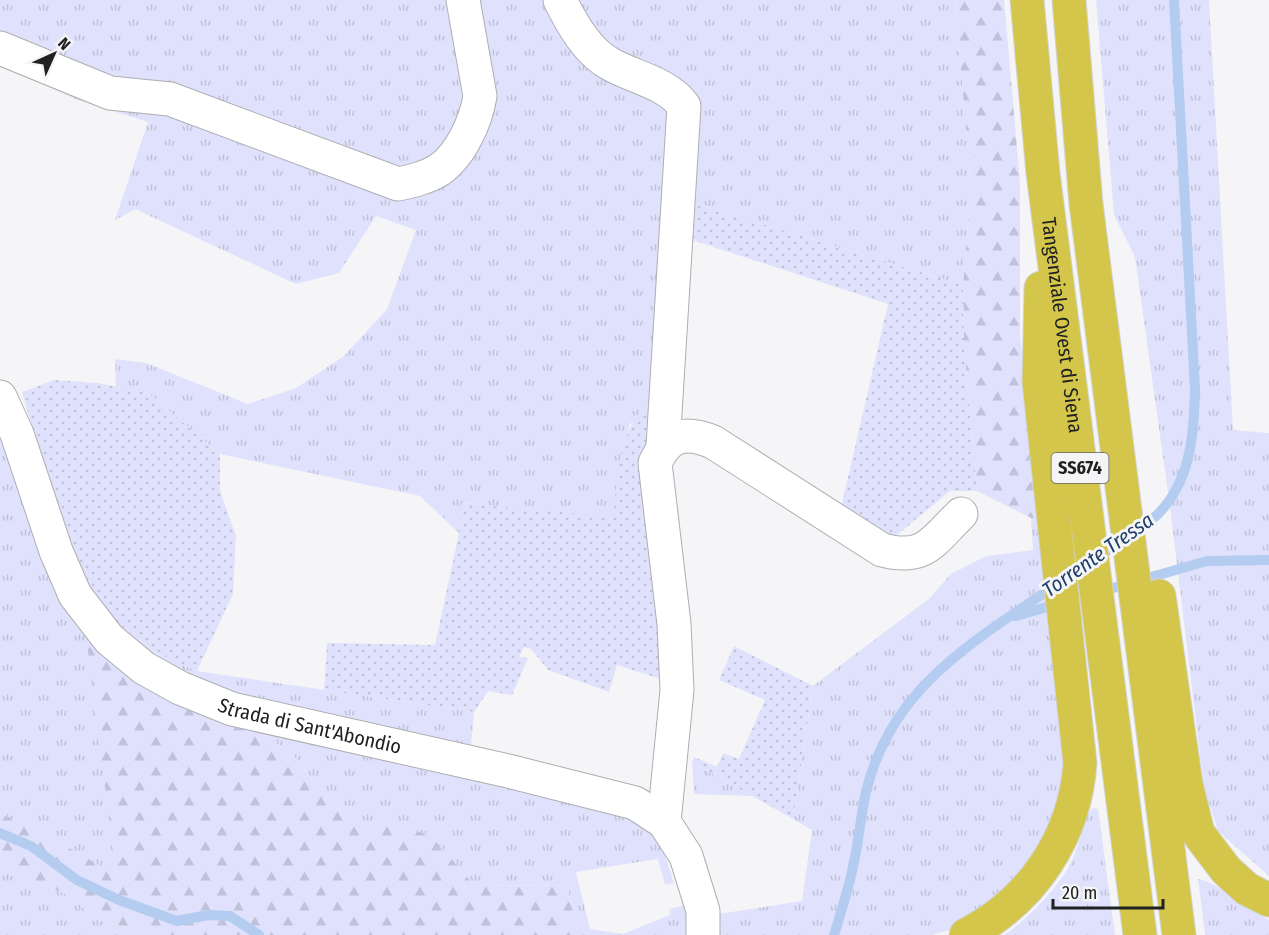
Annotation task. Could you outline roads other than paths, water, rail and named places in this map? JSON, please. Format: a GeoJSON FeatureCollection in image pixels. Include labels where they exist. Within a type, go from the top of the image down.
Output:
{"type":"FeatureCollection","features":[{"type":"Feature","properties":{"kind":"highway","name":"Tangenziale Ovest di Siena"},"geometry":{"type":"LineString","coordinates":[[1027,0],[1043,172],[1140,935]]}},
{"type":"Feature","properties":{"kind":"highway","name":"Tangenziale Ovest di Siena"},"geometry":{"type":"LineString","coordinates":[[1069,0],[1086,204],[1179,935]]}},
{"type":"Feature","properties":{"kind":"highway"},"geometry":{"type":"LineString","coordinates":[[966,935],[1003,911],[1039,875],[1066,832],[1079,783],[1080,763],[1039,382],[1043,172]]}},
{"type":"Feature","properties":{"kind":"highway"},"geometry":{"type":"LineString","coordinates":[[1086,204],[1143,485],[1190,806],[1198,833],[1214,857],[1247,889],[1269,900]]}},
{"type":"Feature","properties":{"kind":"street"},"geometry":{"type":"LineString","coordinates":[[0,48],[110,93],[170,99],[398,184],[424,178],[450,160],[478,107],[480,96],[463,0]]}},
{"type":"Feature","properties":{"kind":"street"},"geometry":{"type":"LineString","coordinates":[[560,0],[570,21],[591,48],[609,64],[675,93],[684,106],[663,446],[656,463],[674,624],[677,690],[664,822]]}},
{"type":"Feature","properties":{"kind":"street","name":"Strada di Sant'Abondio"},"geometry":{"type":"LineString","coordinates":[[0,397],[17,434],[56,551],[75,595],[109,639],[144,668],[180,688],[232,709],[508,771],[635,803],[664,822],[686,856],[702,911],[703,935]]}},
{"type":"Feature","properties":{"kind":"street"},"geometry":{"type":"LineString","coordinates":[[663,446],[673,438],[697,435],[713,442],[882,550],[902,555],[922,551],[961,514]]}},
{"type":"Feature","properties":{"kind":"waterway","name":"Torrente Tressa"},"geometry":{"type":"LineString","coordinates":[[1096,558],[1143,527],[1168,502],[1184,472],[1192,440],[1195,389],[1174,0]]}},
{"type":"Feature","properties":{"kind":"waterway"},"geometry":{"type":"LineString","coordinates":[[1016,616],[1207,561],[1269,560]]}},
{"type":"Feature","properties":{"kind":"waterway","name":"Torrente Tressa"},"geometry":{"type":"LineString","coordinates":[[834,935],[853,869],[866,792],[878,755],[895,723],[915,695],[939,670],[966,648],[1056,585]]}},
{"type":"Feature","properties":{"kind":"waterway"},"geometry":{"type":"LineString","coordinates":[[0,833],[31,846],[77,880],[119,900],[177,921],[208,915],[230,916],[259,935]]}}]}
